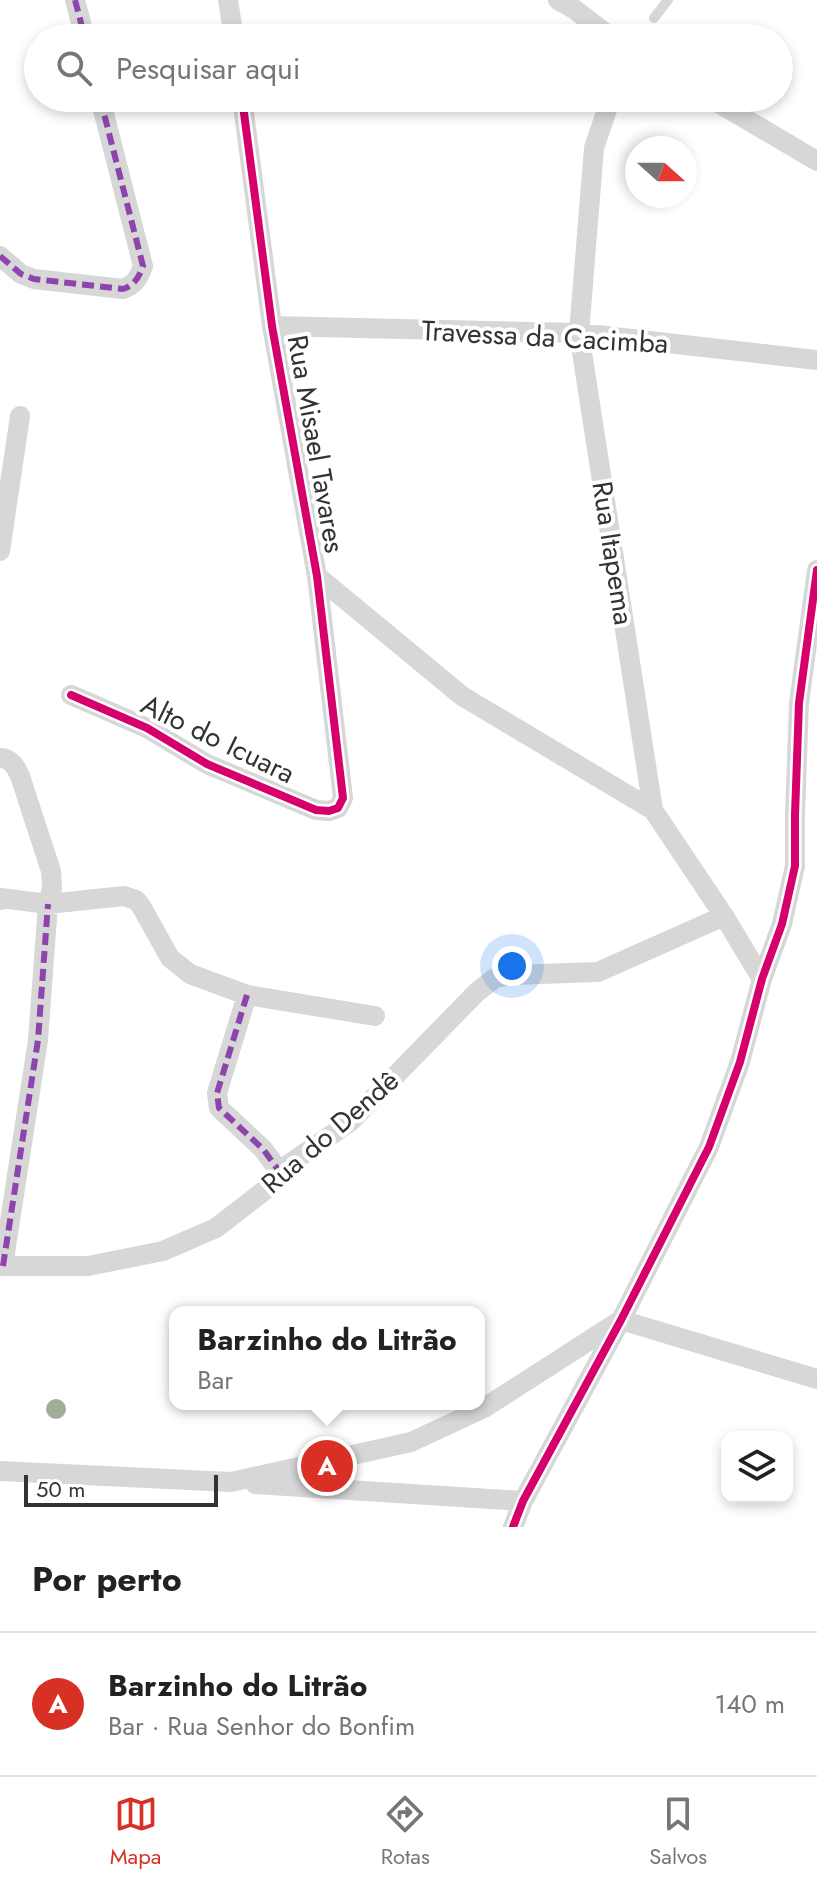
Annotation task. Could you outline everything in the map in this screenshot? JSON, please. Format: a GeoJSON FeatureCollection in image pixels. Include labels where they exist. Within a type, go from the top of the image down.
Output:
{"type":"FeatureCollection","features":[{"type":"Feature","properties":{"kind":"street"},"geometry":{"type":"LineString","coordinates":[[75,0],[81,24]]}},
{"type":"Feature","properties":{"kind":"street"},"geometry":{"type":"LineString","coordinates":[[228,0],[232,24]]}},
{"type":"Feature","properties":{"kind":"street"},"geometry":{"type":"LineString","coordinates":[[558,0],[594,24]]}},
{"type":"Feature","properties":{"kind":"street"},"geometry":{"type":"LineString","coordinates":[[0,256],[21,274],[34,279],[123,289],[136,281],[143,266],[104,112]]}},
{"type":"Feature","properties":{"kind":"street","name":"Rua Misael Tavares"},"geometry":{"type":"LineString","coordinates":[[244,112],[272,326],[317,576],[343,798]]}},
{"type":"Feature","properties":{"kind":"street","name":"Rua Itapema"},"geometry":{"type":"LineString","coordinates":[[606,112],[594,148],[579,333],[653,810],[762,979]]}},
{"type":"Feature","properties":{"kind":"street"},"geometry":{"type":"LineString","coordinates":[[734,112],[817,161]]}},
{"type":"Feature","properties":{"kind":"street","name":"Travessa da Cacimba"},"geometry":{"type":"LineString","coordinates":[[272,326],[579,333],[817,360]]}},
{"type":"Feature","properties":{"kind":"street"},"geometry":{"type":"LineString","coordinates":[[0,551],[20,416]]}},
{"type":"Feature","properties":{"kind":"street"},"geometry":{"type":"LineString","coordinates":[[513,1527],[523,1501],[621,1320],[709,1147],[740,1062],[762,979],[782,924],[795,866],[799,703],[817,570]]}},
{"type":"Feature","properties":{"kind":"street"},"geometry":{"type":"LineString","coordinates":[[317,576],[462,696],[653,810]]}},
{"type":"Feature","properties":{"kind":"street","name":"Alto do Icuara"},"geometry":{"type":"LineString","coordinates":[[71,695],[147,728],[207,764],[316,810],[338,808],[343,798]]}},
{"type":"Feature","properties":{"kind":"street"},"geometry":{"type":"LineString","coordinates":[[0,758],[10,760],[16,766],[51,871],[52,888],[48,904],[38,1040],[2,1266]]}},
{"type":"Feature","properties":{"kind":"street"},"geometry":{"type":"LineString","coordinates":[[0,899],[48,904],[124,896],[136,900],[170,958],[190,974],[247,995],[375,1016]]}},
{"type":"Feature","properties":{"kind":"street","name":"Rua do Dendê"},"geometry":{"type":"LineString","coordinates":[[2,1266],[88,1266],[163,1251],[216,1228],[265,1190],[279,1171],[350,1122],[477,992],[495,978],[598,972],[724,916]]}},
{"type":"Feature","properties":{"kind":"street"},"geometry":{"type":"LineString","coordinates":[[247,995],[217,1100],[219,1108],[263,1149],[279,1171]]}},
{"type":"Feature","properties":{"kind":"street"},"geometry":{"type":"LineString","coordinates":[[485,1407],[621,1320],[817,1379]]}},
{"type":"Feature","properties":{"kind":"street"},"geometry":{"type":"LineString","coordinates":[[231,1482],[411,1442],[480,1410]]}},
{"type":"Feature","properties":{"kind":"street"},"geometry":{"type":"LineString","coordinates":[[0,1471],[523,1501]]}},
{"type":"Feature","properties":{"kind":"lane"},"geometry":{"type":"LineString","coordinates":[[654,18],[668,0]]}},
{"type":"Feature","properties":{"kind":"marked path"},"geometry":{"type":"LineString","coordinates":[[75,0],[81,24]]}},
{"type":"Feature","properties":{"kind":"marked path"},"geometry":{"type":"LineString","coordinates":[[0,256],[21,274],[34,279],[123,289],[138,277],[143,266],[104,112]]}},
{"type":"Feature","properties":{"kind":"marked path"},"geometry":{"type":"LineString","coordinates":[[3,1266],[38,1040],[48,904]]}},
{"type":"Feature","properties":{"kind":"marked path"},"geometry":{"type":"LineString","coordinates":[[247,995],[217,1093],[219,1108],[263,1149],[279,1171]]}},
{"type":"Feature","properties":{"kind":"cycle path"},"geometry":{"type":"LineString","coordinates":[[71,695],[147,728],[207,764],[316,810],[338,808],[343,798],[317,576],[272,326],[244,112]]}},
{"type":"Feature","properties":{"kind":"cycle path"},"geometry":{"type":"LineString","coordinates":[[513,1527],[523,1501],[621,1320],[709,1147],[740,1062],[762,979],[782,924],[795,866],[799,703],[817,570]]}},
{"type":"Feature","properties":{"kind":"place","name":"Barzinho do Litrão"},"geometry":{"type":"Point","coordinates":[327,1466]}}]}
